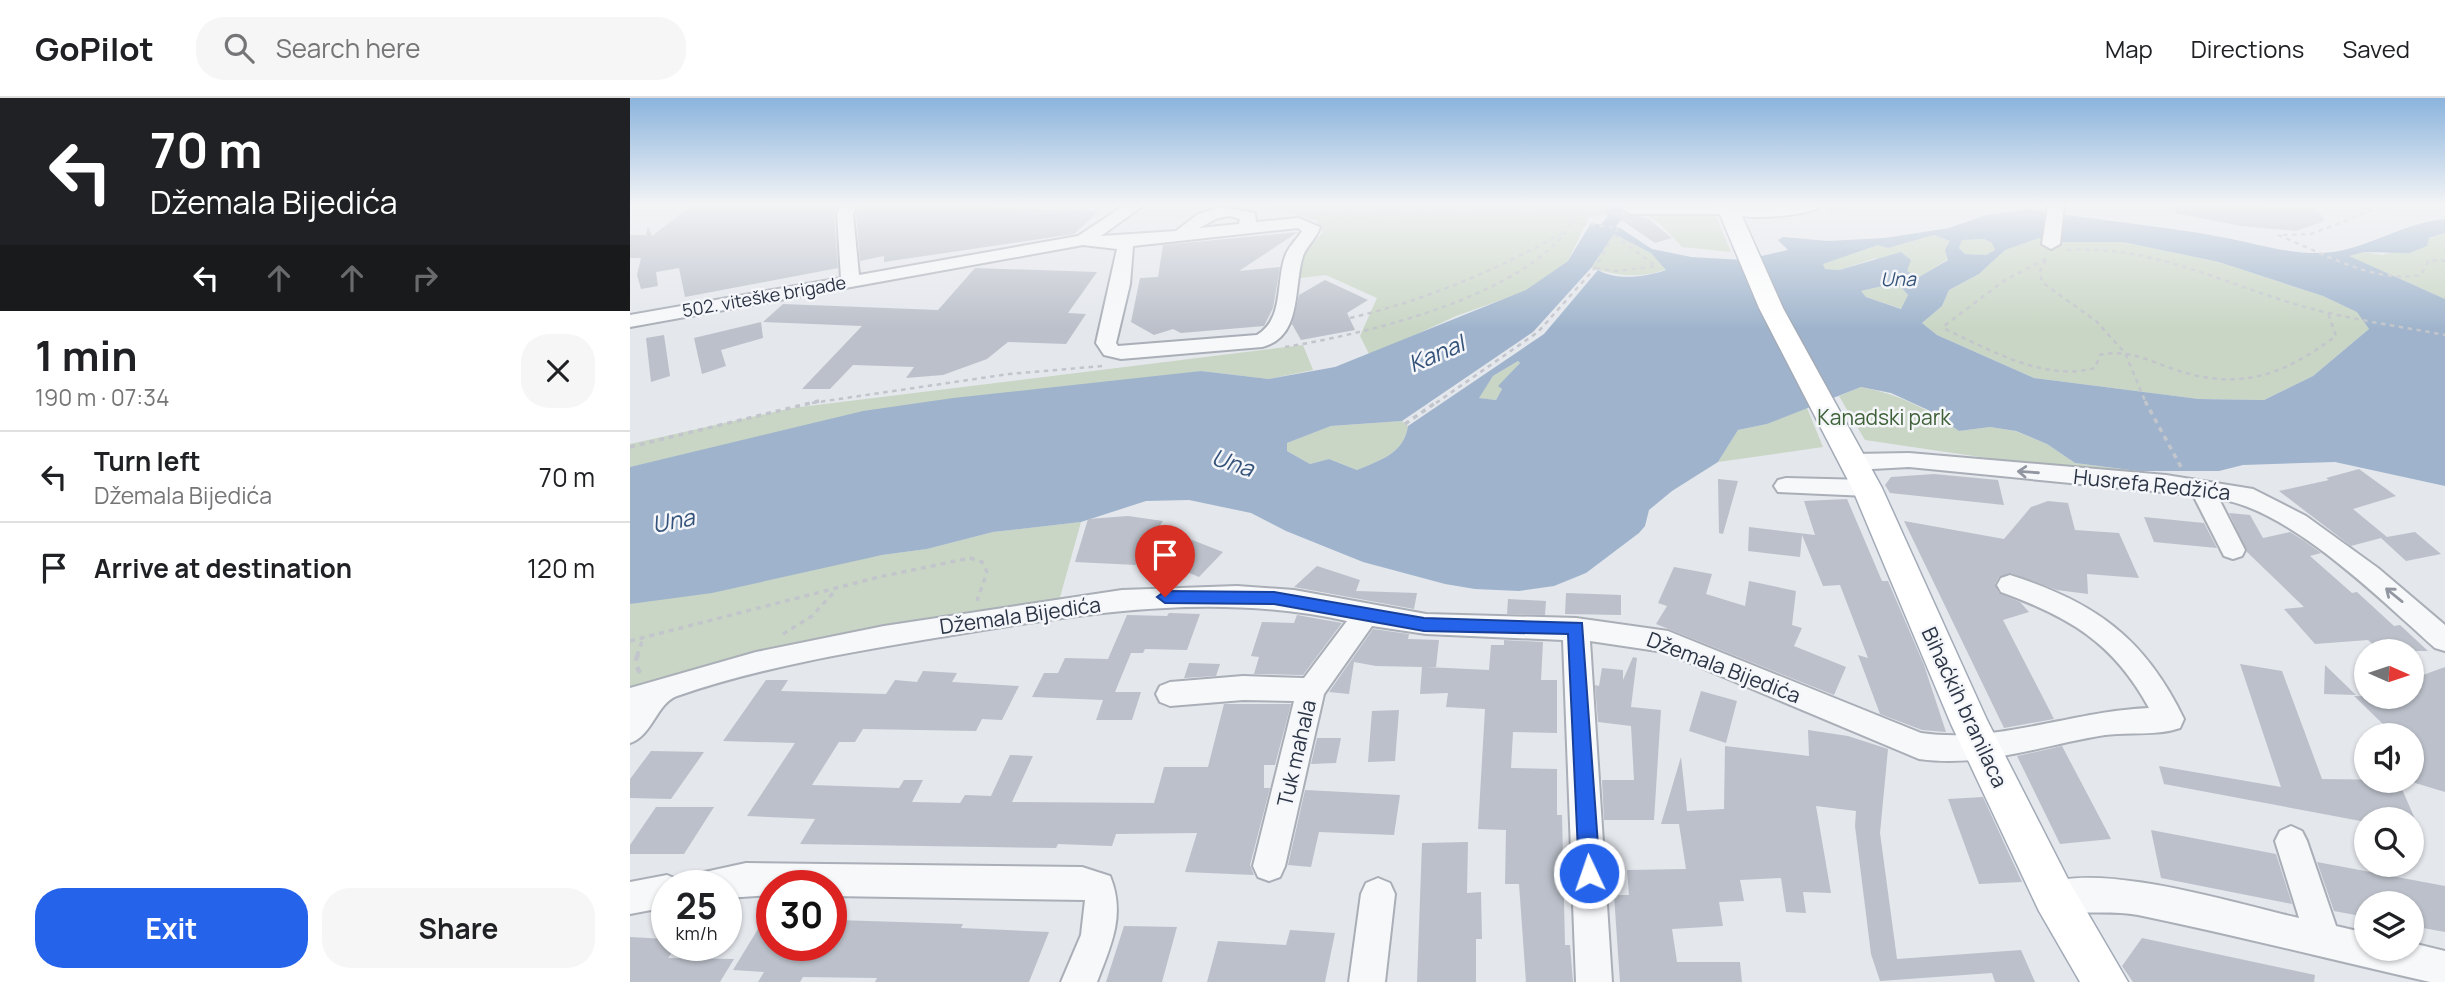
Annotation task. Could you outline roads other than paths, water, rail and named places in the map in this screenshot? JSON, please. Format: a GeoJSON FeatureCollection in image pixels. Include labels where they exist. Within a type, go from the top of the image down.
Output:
{"type":"FeatureCollection","features":[{"type":"Feature","properties":{"kind":"main road","name":"Bihaćkih branilaca"},"geometry":{"type":"LineString","coordinates":[[1748,246],[1777,320],[1861,475],[1982,748],[2054,896],[2105,982]]}},
{"type":"Feature","properties":{"kind":"street"},"geometry":{"type":"LineString","coordinates":[[847,246],[849,281]]}},
{"type":"Feature","properties":{"kind":"street","name":"502. viteške brigade"},"geometry":{"type":"LineString","coordinates":[[630,321],[1047,246]]}},
{"type":"Feature","properties":{"kind":"street"},"geometry":{"type":"LineString","coordinates":[[1125,246],[1124,264],[1106,342],[1111,351],[1134,352],[1262,341],[1279,329],[1292,263],[1301,246]]}},
{"type":"Feature","properties":{"kind":"street"},"geometry":{"type":"LineString","coordinates":[[2049,252],[2050,246]]}},
{"type":"Feature","properties":{"kind":"street","name":"Husrefa Redžića"},"geometry":{"type":"LineString","coordinates":[[1786,486],[1861,475],[1909,460],[2193,481],[2245,495],[2297,522],[2369,575],[2445,640]]}},
{"type":"Feature","properties":{"kind":"street"},"geometry":{"type":"LineString","coordinates":[[2193,481],[2233,550]]}},
{"type":"Feature","properties":{"kind":"street","name":"Džemala Bijedića"},"geometry":{"type":"LineString","coordinates":[[645,688],[789,653],[1056,608],[1165,597],[1274,598],[1424,624],[1576,628],[1629,633],[1668,642],[1919,746],[1939,750],[1982,748],[2108,722],[2170,719],[2139,667],[2117,640],[2099,624],[2082,614],[2010,585]]}},
{"type":"Feature","properties":{"kind":"street","name":"Tuk mahala"},"geometry":{"type":"LineString","coordinates":[[1269,866],[1311,690],[1367,613]]}},
{"type":"Feature","properties":{"kind":"street"},"geometry":{"type":"LineString","coordinates":[[1576,628],[1594,982]]}},
{"type":"Feature","properties":{"kind":"street"},"geometry":{"type":"LineString","coordinates":[[630,731],[645,688]]}},
{"type":"Feature","properties":{"kind":"street"},"geometry":{"type":"LineString","coordinates":[[1170,694],[1243,688],[1311,690]]}},
{"type":"Feature","properties":{"kind":"street"},"geometry":{"type":"LineString","coordinates":[[2291,841],[2323,940]]}},
{"type":"Feature","properties":{"kind":"street"},"geometry":{"type":"LineString","coordinates":[[742,880],[1082,883],[1098,887],[1104,899],[1101,918],[1079,982]]}},
{"type":"Feature","properties":{"kind":"street"},"geometry":{"type":"LineString","coordinates":[[630,898],[651,894]]}},
{"type":"Feature","properties":{"kind":"street"},"geometry":{"type":"LineString","coordinates":[[1367,982],[1378,894]]}},
{"type":"Feature","properties":{"kind":"street"},"geometry":{"type":"LineString","coordinates":[[2054,896],[2081,894],[2134,898],[2445,968]]}},
{"type":"Feature","properties":{"kind":"water"},"geometry":{"type":"Polygon","coordinates":[[[1577,246],[1606,246],[1591,268],[1533,332],[1402,421],[1331,426],[1287,443],[1287,451],[1310,464],[1329,459],[1357,470],[1390,455],[1402,443],[1408,426],[1544,334],[1598,270],[1614,276],[1632,277],[1666,270],[1651,253],[1638,246],[1691,257],[1744,260],[1788,250],[1784,246],[1874,246],[1823,264],[1825,269],[1839,270],[1901,252],[1911,260],[1907,271],[1919,277],[1948,260],[1945,250],[1947,246],[1960,246],[1965,254],[1986,255],[1995,250],[1993,246],[2016,246],[2005,250],[1979,274],[1949,290],[1942,306],[1922,323],[1937,335],[2034,378],[2199,399],[2264,400],[2313,376],[2369,329],[2357,312],[2323,296],[2219,262],[2143,246],[2266,246],[2321,253],[2358,246],[2426,246],[2409,253],[2364,252],[2349,256],[2445,299],[2445,486],[2335,462],[2243,465],[2219,471],[2138,471],[2075,463],[2047,444],[2016,431],[1990,427],[1959,431],[1928,410],[1891,393],[1861,387],[1767,424],[1738,430],[1718,462],[1672,491],[1649,510],[1645,526],[1639,533],[1586,573],[1554,586],[1519,591],[1475,589],[1445,584],[1363,562],[1286,531],[1251,513],[1189,500],[1146,501],[1081,522],[993,532],[927,549],[882,555],[712,593],[630,604],[630,467],[863,411],[953,398],[1201,371],[1269,379],[1335,367],[1526,290],[1568,261],[1577,246]],[[1887,285],[1861,291],[1866,297],[1901,309],[1908,295],[1900,286],[1887,285]],[[1518,361],[1493,376],[1479,398],[1496,400],[1502,389],[1498,386],[1520,363],[1518,361]]]}},
{"type":"Feature","properties":{"kind":"water label","name":"Una"},"geometry":{"type":"Point","coordinates":[1898,279]}},
{"type":"Feature","properties":{"kind":"water label","name":"Kanal"},"geometry":{"type":"Point","coordinates":[1436,353]}},
{"type":"Feature","properties":{"kind":"water label","name":"Una"},"geometry":{"type":"Point","coordinates":[1233,462]}},
{"type":"Feature","properties":{"kind":"water label","name":"Una"},"geometry":{"type":"Point","coordinates":[673,520]}},
{"type":"Feature","properties":{"kind":"park label","name":"Kanadski park"},"geometry":{"type":"Point","coordinates":[1884,417]}}]}
